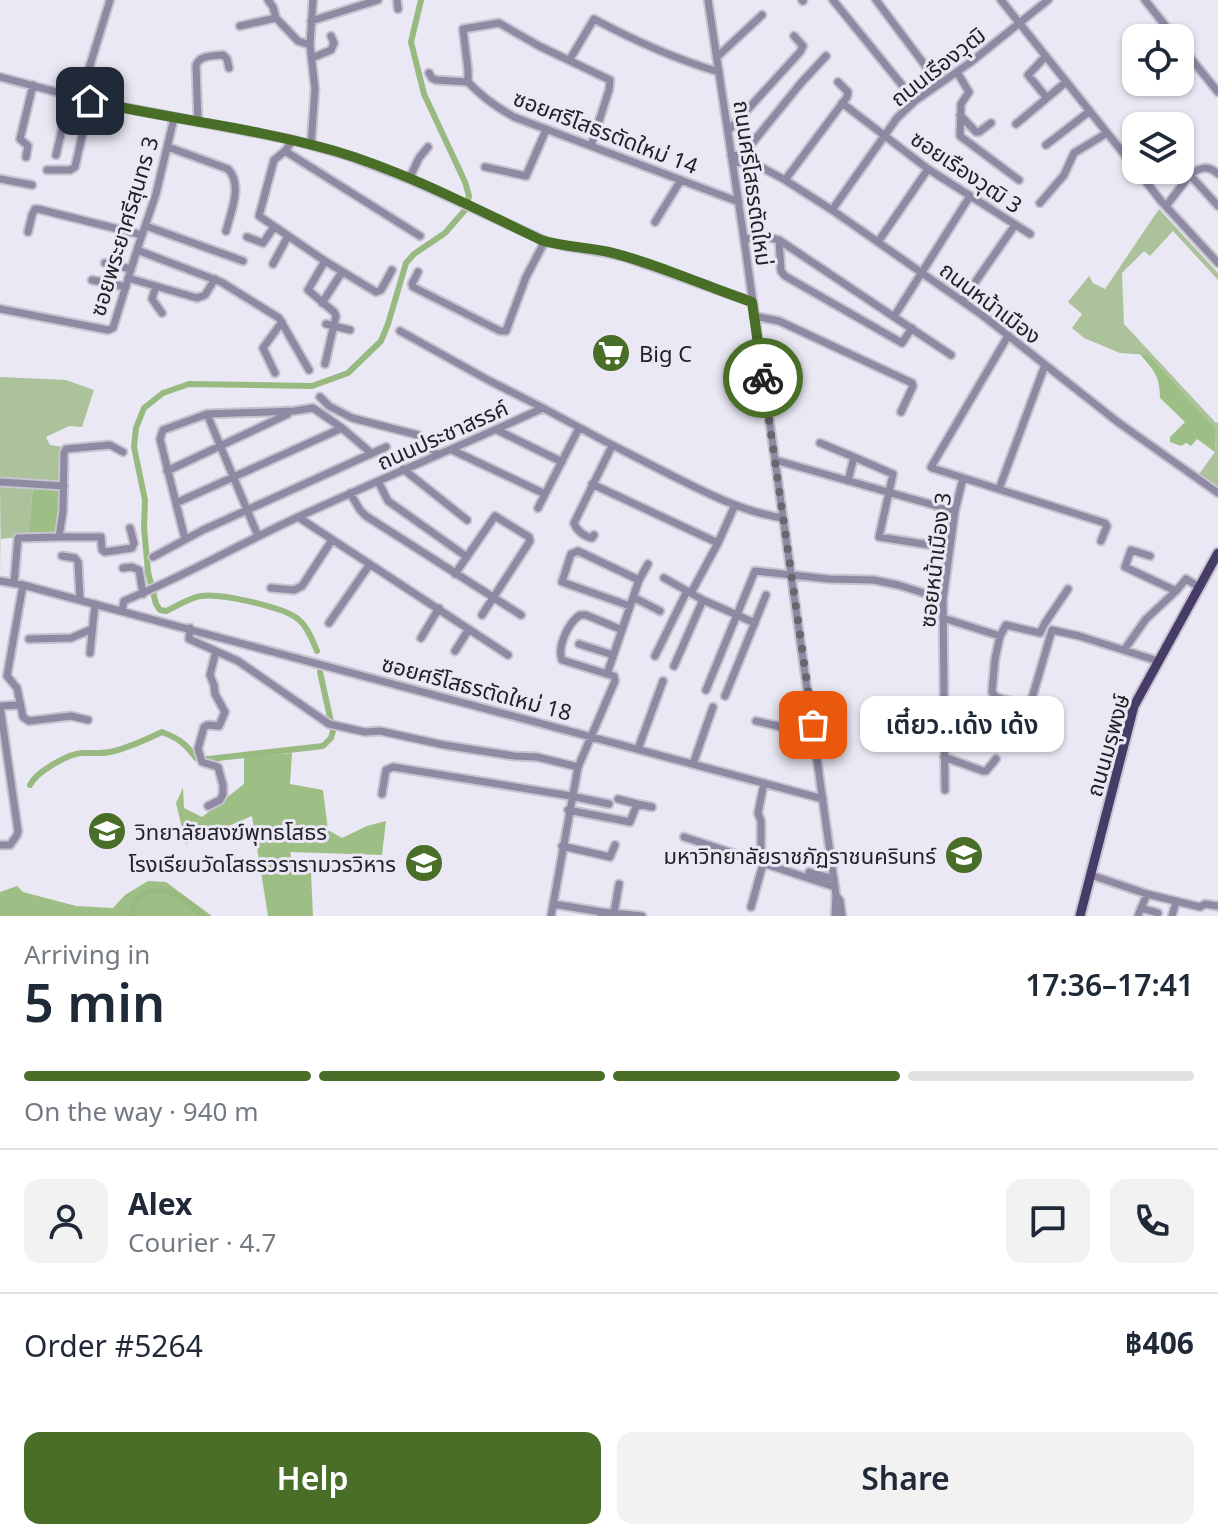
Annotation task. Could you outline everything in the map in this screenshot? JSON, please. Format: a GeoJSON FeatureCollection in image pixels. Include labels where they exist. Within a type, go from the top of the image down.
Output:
{"type":"FeatureCollection","features":[{"type":"Feature","properties":{"kind":"main road","name":"ถนนมรุพงษ์"},"geometry":{"type":"LineString","coordinates":[[1080,916],[1134,706],[1218,553]]}},
{"type":"Feature","properties":{"kind":"street"},"geometry":{"type":"LineString","coordinates":[[47,170],[70,170],[75,167],[87,100],[87,75],[110,0]]}},
{"type":"Feature","properties":{"kind":"street"},"geometry":{"type":"LineString","coordinates":[[268,0],[276,18],[298,41],[310,45]]}},
{"type":"Feature","properties":{"kind":"street"},"geometry":{"type":"LineString","coordinates":[[311,145],[315,97],[310,45],[313,0]]}},
{"type":"Feature","properties":{"kind":"street"},"geometry":{"type":"LineString","coordinates":[[311,21],[378,0]]}},
{"type":"Feature","properties":{"kind":"street","name":"ถนนศรีโสธรตัดใหม่"},"geometry":{"type":"LineString","coordinates":[[708,0],[793,576],[835,887],[835,916]]}},
{"type":"Feature","properties":{"kind":"street"},"geometry":{"type":"LineString","coordinates":[[833,0],[915,101]]}},
{"type":"Feature","properties":{"kind":"street"},"geometry":{"type":"LineString","coordinates":[[876,0],[939,84]]}},
{"type":"Feature","properties":{"kind":"street"},"geometry":{"type":"LineString","coordinates":[[1001,0],[1122,152]]}},
{"type":"Feature","properties":{"kind":"street","name":"ถนนเรืองวุฒิ"},"geometry":{"type":"LineString","coordinates":[[832,210],[897,118],[1048,0]]}},
{"type":"Feature","properties":{"kind":"street"},"geometry":{"type":"LineString","coordinates":[[1145,0],[1164,24]]}},
{"type":"Feature","properties":{"kind":"street"},"geometry":{"type":"LineString","coordinates":[[717,57],[762,15]]}},
{"type":"Feature","properties":{"kind":"street"},"geometry":{"type":"LineString","coordinates":[[240,26],[276,18]]}},
{"type":"Feature","properties":{"kind":"street"},"geometry":{"type":"LineString","coordinates":[[570,59],[594,19],[669,56],[719,72]]}},
{"type":"Feature","properties":{"kind":"street"},"geometry":{"type":"LineString","coordinates":[[429,73],[436,80],[468,82],[463,29],[499,23],[610,80],[591,146]]}},
{"type":"Feature","properties":{"kind":"street"},"geometry":{"type":"LineString","coordinates":[[312,58],[331,50],[334,43],[331,36]]}},
{"type":"Feature","properties":{"kind":"street"},"geometry":{"type":"LineString","coordinates":[[728,131],[800,52],[802,43],[794,36]]}},
{"type":"Feature","properties":{"kind":"street"},"geometry":{"type":"LineString","coordinates":[[198,122],[198,61],[223,55],[229,68]]}},
{"type":"Feature","properties":{"kind":"street"},"geometry":{"type":"LineString","coordinates":[[732,158],[745,152],[826,56]]}},
{"type":"Feature","properties":{"kind":"street"},"geometry":{"type":"LineString","coordinates":[[1046,56],[1028,73],[1047,98]]}},
{"type":"Feature","properties":{"kind":"street"},"geometry":{"type":"LineString","coordinates":[[1194,62],[1218,92]]}},
{"type":"Feature","properties":{"kind":"street"},"geometry":{"type":"LineString","coordinates":[[957,72],[969,92],[961,104],[959,130],[962,140],[1019,180]]}},
{"type":"Feature","properties":{"kind":"street"},"geometry":{"type":"LineString","coordinates":[[0,79],[87,100],[293,140],[349,156],[409,179],[545,241],[625,257],[752,302]]}},
{"type":"Feature","properties":{"kind":"street","name":"ซอยศรีโสธรตัดใหม่ 14"},"geometry":{"type":"LineString","coordinates":[[468,82],[478,94],[514,117],[739,202]]}},
{"type":"Feature","properties":{"kind":"street"},"geometry":{"type":"LineString","coordinates":[[785,180],[848,92],[838,82]]}},
{"type":"Feature","properties":{"kind":"street"},"geometry":{"type":"LineString","coordinates":[[1016,124],[1066,82]]}},
{"type":"Feature","properties":{"kind":"street"},"geometry":{"type":"LineString","coordinates":[[26,157],[28,146],[20,139],[33,85]]}},
{"type":"Feature","properties":{"kind":"street"},"geometry":{"type":"LineString","coordinates":[[56,155],[70,96]]}},
{"type":"Feature","properties":{"kind":"street","name":"ซอยเรืองวุฒิ 3"},"geometry":{"type":"LineString","coordinates":[[842,103],[928,169],[1030,234]]}},
{"type":"Feature","properties":{"kind":"street"},"geometry":{"type":"LineString","coordinates":[[1046,145],[1090,111]]}},
{"type":"Feature","properties":{"kind":"street"},"geometry":{"type":"LineString","coordinates":[[960,115],[976,132],[991,123]]}},
{"type":"Feature","properties":{"kind":"street","name":"ซอยพระยาศรีสุนทร 3"},"geometry":{"type":"LineString","coordinates":[[0,309],[110,330],[113,328],[160,181],[174,118]]}},
{"type":"Feature","properties":{"kind":"street"},"geometry":{"type":"LineString","coordinates":[[485,167],[526,176],[546,130]]}},
{"type":"Feature","properties":{"kind":"street"},"geometry":{"type":"LineString","coordinates":[[1040,203],[1064,175],[1074,153],[1107,133]]}},
{"type":"Feature","properties":{"kind":"street"},"geometry":{"type":"LineString","coordinates":[[293,140],[274,160],[259,212],[261,218],[376,292],[381,290],[392,270]]}},
{"type":"Feature","properties":{"kind":"street"},"geometry":{"type":"LineString","coordinates":[[168,147],[228,169],[233,174],[235,191],[226,231]]}},
{"type":"Feature","properties":{"kind":"street"},"geometry":{"type":"LineString","coordinates":[[409,179],[428,147]]}},
{"type":"Feature","properties":{"kind":"street"},"geometry":{"type":"LineString","coordinates":[[285,151],[420,236]]}},
{"type":"Feature","properties":{"kind":"street","name":"ถนนหน้าเมือง"},"geometry":{"type":"LineString","coordinates":[[732,158],[785,180],[832,210],[962,301],[1119,423],[1218,493]]}},
{"type":"Feature","properties":{"kind":"street"},"geometry":{"type":"LineString","coordinates":[[1194,172],[1203,168],[1218,174]]}},
{"type":"Feature","properties":{"kind":"street"},"geometry":{"type":"LineString","coordinates":[[878,242],[928,169]]}},
{"type":"Feature","properties":{"kind":"street"},"geometry":{"type":"LineString","coordinates":[[0,179],[32,185]]}},
{"type":"Feature","properties":{"kind":"street"},"geometry":{"type":"LineString","coordinates":[[1194,179],[1218,206]]}},
{"type":"Feature","properties":{"kind":"street"},"geometry":{"type":"LineString","coordinates":[[655,222],[681,180]]}},
{"type":"Feature","properties":{"kind":"street"},"geometry":{"type":"LineString","coordinates":[[1148,184],[1218,263]]}},
{"type":"Feature","properties":{"kind":"street"},"geometry":{"type":"LineString","coordinates":[[1166,206],[1183,184]]}},
{"type":"Feature","properties":{"kind":"street"},"geometry":{"type":"LineString","coordinates":[[895,315],[970,196]]}},
{"type":"Feature","properties":{"kind":"street"},"geometry":{"type":"LineString","coordinates":[[28,232],[32,215],[38,209],[142,235]]}},
{"type":"Feature","properties":{"kind":"street"},"geometry":{"type":"LineString","coordinates":[[962,301],[1015,225]]}},
{"type":"Feature","properties":{"kind":"street"},"geometry":{"type":"LineString","coordinates":[[146,226],[243,261]]}},
{"type":"Feature","properties":{"kind":"street"},"geometry":{"type":"LineString","coordinates":[[247,237],[263,243],[274,227]]}},
{"type":"Feature","properties":{"kind":"street"},"geometry":{"type":"LineString","coordinates":[[273,264],[288,236]]}},
{"type":"Feature","properties":{"kind":"street"},"geometry":{"type":"LineString","coordinates":[[744,239],[767,237],[779,240],[951,355]]}},
{"type":"Feature","properties":{"kind":"street"},"geometry":{"type":"LineString","coordinates":[[779,240],[781,271],[785,276],[902,343],[912,328]]}},
{"type":"Feature","properties":{"kind":"street"},"geometry":{"type":"LineString","coordinates":[[418,272],[413,287],[500,331],[506,331],[526,277],[545,241]]}},
{"type":"Feature","properties":{"kind":"street"},"geometry":{"type":"LineString","coordinates":[[137,250],[215,279],[279,318],[309,370]]}},
{"type":"Feature","properties":{"kind":"street"},"geometry":{"type":"LineString","coordinates":[[325,261],[308,290],[335,313],[330,325],[325,364]]}},
{"type":"Feature","properties":{"kind":"street"},"geometry":{"type":"LineString","coordinates":[[105,263],[131,269]]}},
{"type":"Feature","properties":{"kind":"street"},"geometry":{"type":"LineString","coordinates":[[322,303],[342,272]]}},
{"type":"Feature","properties":{"kind":"street"},"geometry":{"type":"LineString","coordinates":[[128,278],[197,298],[205,295],[215,279]]}},
{"type":"Feature","properties":{"kind":"street"},"geometry":{"type":"LineString","coordinates":[[92,280],[126,287]]}},
{"type":"Feature","properties":{"kind":"street"},"geometry":{"type":"LineString","coordinates":[[156,286],[152,299],[162,313]]}},
{"type":"Feature","properties":{"kind":"street"},"geometry":{"type":"LineString","coordinates":[[754,316],[779,321],[912,383],[901,412]]}},
{"type":"Feature","properties":{"kind":"street"},"geometry":{"type":"LineString","coordinates":[[275,373],[263,348],[282,322]]}},
{"type":"Feature","properties":{"kind":"street"},"geometry":{"type":"LineString","coordinates":[[330,325],[350,330]]}},
{"type":"Feature","properties":{"kind":"street"},"geometry":{"type":"LineString","coordinates":[[400,331],[612,446],[735,505],[783,518]]}},
{"type":"Feature","properties":{"kind":"street","name":"ซอยหน้าเมือง 3"},"geometry":{"type":"LineString","coordinates":[[1008,336],[931,464],[932,468],[1105,523],[1107,526],[1101,541]]}},
{"type":"Feature","properties":{"kind":"street"},"geometry":{"type":"LineString","coordinates":[[999,489],[1045,365]]}},
{"type":"Feature","properties":{"kind":"street"},"geometry":{"type":"LineString","coordinates":[[320,397],[329,406],[352,418],[418,435],[438,455]]}},
{"type":"Feature","properties":{"kind":"street"},"geometry":{"type":"LineString","coordinates":[[185,539],[160,439],[163,430],[207,414],[313,408],[371,453]]}},
{"type":"Feature","properties":{"kind":"street","name":"ถนนประชาสรรค์"},"geometry":{"type":"LineString","coordinates":[[122,611],[124,601],[258,536],[543,408]]}},
{"type":"Feature","properties":{"kind":"street"},"geometry":{"type":"LineString","coordinates":[[167,471],[294,411]]}},
{"type":"Feature","properties":{"kind":"street"},"geometry":{"type":"LineString","coordinates":[[207,414],[258,536]]}},
{"type":"Feature","properties":{"kind":"street"},"geometry":{"type":"LineString","coordinates":[[176,503],[342,428]]}},
{"type":"Feature","properties":{"kind":"street"},"geometry":{"type":"LineString","coordinates":[[538,508],[579,428]]}},
{"type":"Feature","properties":{"kind":"street"},"geometry":{"type":"LineString","coordinates":[[497,430],[562,462]]}},
{"type":"Feature","properties":{"kind":"street"},"geometry":{"type":"LineString","coordinates":[[820,443],[893,474],[879,537],[949,548]]}},
{"type":"Feature","properties":{"kind":"street"},"geometry":{"type":"LineString","coordinates":[[59,537],[66,449],[110,445],[123,452]]}},
{"type":"Feature","properties":{"kind":"street"},"geometry":{"type":"LineString","coordinates":[[594,535],[588,537],[574,523],[612,446]]}},
{"type":"Feature","properties":{"kind":"street"},"geometry":{"type":"LineString","coordinates":[[153,557],[185,539],[386,447]]}},
{"type":"Feature","properties":{"kind":"street"},"geometry":{"type":"LineString","coordinates":[[452,450],[545,494]]}},
{"type":"Feature","properties":{"kind":"street"},"geometry":{"type":"LineString","coordinates":[[848,481],[854,457]]}},
{"type":"Feature","properties":{"kind":"street"},"geometry":{"type":"LineString","coordinates":[[775,460],[955,511]]}},
{"type":"Feature","properties":{"kind":"street"},"geometry":{"type":"LineString","coordinates":[[403,469],[467,520]]}},
{"type":"Feature","properties":{"kind":"street","name":"ซอยหน้าเมือง 3"},"geometry":{"type":"LineString","coordinates":[[945,790],[943,599],[955,511],[963,478]]}},
{"type":"Feature","properties":{"kind":"street"},"geometry":{"type":"LineString","coordinates":[[378,481],[388,501],[467,557]]}},
{"type":"Feature","properties":{"kind":"street"},"geometry":{"type":"LineString","coordinates":[[0,482],[64,486]]}},
{"type":"Feature","properties":{"kind":"street"},"geometry":{"type":"LineString","coordinates":[[592,484],[718,543]]}},
{"type":"Feature","properties":{"kind":"street"},"geometry":{"type":"LineString","coordinates":[[350,493],[363,513],[521,615]]}},
{"type":"Feature","properties":{"kind":"street"},"geometry":{"type":"LineString","coordinates":[[655,656],[718,543],[735,505]]}},
{"type":"Feature","properties":{"kind":"street"},"geometry":{"type":"LineString","coordinates":[[455,574],[495,516],[529,537],[530,541],[482,615]]}},
{"type":"Feature","properties":{"kind":"street"},"geometry":{"type":"LineString","coordinates":[[298,517],[508,655]]}},
{"type":"Feature","properties":{"kind":"street"},"geometry":{"type":"LineString","coordinates":[[14,583],[18,538],[101,537],[105,552],[132,548],[134,543],[130,528]]}},
{"type":"Feature","properties":{"kind":"street"},"geometry":{"type":"LineString","coordinates":[[271,588],[294,590],[302,586],[332,540]]}},
{"type":"Feature","properties":{"kind":"street"},"geometry":{"type":"LineString","coordinates":[[1150,556],[1131,550],[1125,567],[1176,591]]}},
{"type":"Feature","properties":{"kind":"street"},"geometry":{"type":"LineString","coordinates":[[630,606],[562,582],[571,554],[575,551],[639,580]]}},
{"type":"Feature","properties":{"kind":"street"},"geometry":{"type":"LineString","coordinates":[[62,556],[75,558],[78,562],[80,600]]}},
{"type":"Feature","properties":{"kind":"street"},"geometry":{"type":"LineString","coordinates":[[329,623],[370,564]]}},
{"type":"Feature","properties":{"kind":"street"},"geometry":{"type":"LineString","coordinates":[[607,674],[639,580],[648,564]]}},
{"type":"Feature","properties":{"kind":"street"},"geometry":{"type":"LineString","coordinates":[[123,568],[139,570],[144,593]]}},
{"type":"Feature","properties":{"kind":"street"},"geometry":{"type":"LineString","coordinates":[[706,690],[755,571],[874,580],[943,599]]}},
{"type":"Feature","properties":{"kind":"street"},"geometry":{"type":"LineString","coordinates":[[664,578],[703,600],[755,623]]}},
{"type":"Feature","properties":{"kind":"street"},"geometry":{"type":"LineString","coordinates":[[1124,650],[1146,619],[1186,579],[1199,587]]}},
{"type":"Feature","properties":{"kind":"street","name":"ซอยศรีโสธรตัดใหม่ 18"},"geometry":{"type":"LineString","coordinates":[[0,581],[190,628],[823,799]]}},
{"type":"Feature","properties":{"kind":"street"},"geometry":{"type":"LineString","coordinates":[[23,585],[7,676],[17,688],[23,717],[29,721],[71,716],[88,720]]}},
{"type":"Feature","properties":{"kind":"street"},"geometry":{"type":"LineString","coordinates":[[1052,630],[1029,707],[996,697],[992,692],[995,659],[1006,625],[1039,633],[1068,589]]}},
{"type":"Feature","properties":{"kind":"street"},"geometry":{"type":"LineString","coordinates":[[725,696],[766,595]]}},
{"type":"Feature","properties":{"kind":"street"},"geometry":{"type":"LineString","coordinates":[[633,597],[660,611]]}},
{"type":"Feature","properties":{"kind":"street"},"geometry":{"type":"LineString","coordinates":[[674,666],[703,600]]}},
{"type":"Feature","properties":{"kind":"street"},"geometry":{"type":"LineString","coordinates":[[90,653],[95,604]]}},
{"type":"Feature","properties":{"kind":"street"},"geometry":{"type":"LineString","coordinates":[[421,638],[439,608]]}},
{"type":"Feature","properties":{"kind":"street"},"geometry":{"type":"LineString","coordinates":[[551,916],[578,767],[615,681],[614,676],[562,660],[559,652],[572,621],[580,615],[622,630]]}},
{"type":"Feature","properties":{"kind":"street"},"geometry":{"type":"LineString","coordinates":[[943,618],[1000,636]]}},
{"type":"Feature","properties":{"kind":"street"},"geometry":{"type":"LineString","coordinates":[[190,628],[189,639],[251,670],[323,722],[444,745],[537,757],[578,767]]}},
{"type":"Feature","properties":{"kind":"street"},"geometry":{"type":"LineString","coordinates":[[1042,628],[1079,636],[1158,661]]}},
{"type":"Feature","properties":{"kind":"street"},"geometry":{"type":"LineString","coordinates":[[29,639],[71,638],[92,629]]}},
{"type":"Feature","properties":{"kind":"street"},"geometry":{"type":"LineString","coordinates":[[455,651],[469,629]]}},
{"type":"Feature","properties":{"kind":"street"},"geometry":{"type":"LineString","coordinates":[[579,644],[613,655]]}},
{"type":"Feature","properties":{"kind":"street"},"geometry":{"type":"LineString","coordinates":[[208,806],[220,800],[223,794],[218,767],[203,763],[198,749],[204,727],[219,726],[225,712],[215,694],[210,675],[216,651]]}},
{"type":"Feature","properties":{"kind":"street"},"geometry":{"type":"LineString","coordinates":[[638,749],[663,681]]}},
{"type":"Feature","properties":{"kind":"street"},"geometry":{"type":"LineString","coordinates":[[0,845],[10,845],[18,831],[0,706],[18,705]]}},
{"type":"Feature","properties":{"kind":"street"},"geometry":{"type":"LineString","coordinates":[[693,764],[713,707]]}},
{"type":"Feature","properties":{"kind":"street"},"geometry":{"type":"LineString","coordinates":[[756,721],[799,731],[813,725]]}},
{"type":"Feature","properties":{"kind":"street"},"geometry":{"type":"LineString","coordinates":[[944,757],[983,771],[996,759]]}},
{"type":"Feature","properties":{"kind":"street"},"geometry":{"type":"LineString","coordinates":[[382,794],[386,770],[393,767],[609,804]]}},
{"type":"Feature","properties":{"kind":"street"},"geometry":{"type":"LineString","coordinates":[[751,907],[762,863],[758,813],[764,783]]}},
{"type":"Feature","properties":{"kind":"street"},"geometry":{"type":"LineString","coordinates":[[618,799],[652,807]]}},
{"type":"Feature","properties":{"kind":"street"},"geometry":{"type":"LineString","coordinates":[[568,810],[628,823],[632,821],[637,804]]}},
{"type":"Feature","properties":{"kind":"street"},"geometry":{"type":"LineString","coordinates":[[684,837],[835,887]]}},
{"type":"Feature","properties":{"kind":"street"},"geometry":{"type":"LineString","coordinates":[[562,846],[610,857],[615,845]]}},
{"type":"Feature","properties":{"kind":"street"},"geometry":{"type":"LineString","coordinates":[[809,872],[835,887]]}},
{"type":"Feature","properties":{"kind":"street"},"geometry":{"type":"LineString","coordinates":[[1091,875],[1176,902],[1200,907],[1205,904],[1218,906]]}},
{"type":"Feature","properties":{"kind":"street"},"geometry":{"type":"LineString","coordinates":[[614,913],[619,884]]}},
{"type":"Feature","properties":{"kind":"street","name":"ถนนศรีโสธรตัดใหม่"},"geometry":{"type":"LineString","coordinates":[[835,887],[842,916]]}},
{"type":"Feature","properties":{"kind":"street"},"geometry":{"type":"LineString","coordinates":[[1147,894],[1139,912],[1158,913]]}},
{"type":"Feature","properties":{"kind":"street"},"geometry":{"type":"LineString","coordinates":[[1172,916],[1176,902]]}},
{"type":"Feature","properties":{"kind":"street"},"geometry":{"type":"LineString","coordinates":[[553,904],[601,914],[642,916]]}},
{"type":"Feature","properties":{"kind":"green space"},"geometry":{"type":"Polygon","coordinates":[[[1159,209],[1218,273],[1218,280],[1173,231],[1150,256],[1144,251],[1122,273],[1124,324],[1218,422],[1218,493],[1197,477],[1215,452],[1216,429],[1149,355],[1120,353],[1084,338],[1072,328],[1082,314],[1068,302],[1089,276],[1093,283],[1105,289],[1159,209]]]}},
{"type":"Feature","properties":{"kind":"green space"},"geometry":{"type":"Polygon","coordinates":[[[1140,354],[1149,355],[1216,429],[1215,452],[1197,439],[1191,446],[1170,442],[1170,437],[1185,422],[1160,398],[1155,374],[1140,354]]]}},
{"type":"Feature","properties":{"kind":"green space"},"geometry":{"type":"Polygon","coordinates":[[[0,377],[66,380],[94,390],[82,427],[69,426],[46,437],[50,445],[63,447],[61,483],[0,480],[0,377]]]}},
{"type":"Feature","properties":{"kind":"green space"},"geometry":{"type":"Polygon","coordinates":[[[0,484],[33,487],[28,536],[1,539],[1,575],[0,484]]]}},
{"type":"Feature","properties":{"kind":"green space"},"geometry":{"type":"Polygon","coordinates":[[[33,487],[62,489],[62,508],[56,535],[28,536],[33,487]]]}},
{"type":"Feature","properties":{"kind":"green space"},"geometry":{"type":"Polygon","coordinates":[[[292,753],[290,784],[323,790],[328,830],[342,838],[386,821],[382,855],[290,852],[295,871],[311,873],[313,916],[268,916],[252,816],[186,844],[176,803],[183,788],[184,808],[202,817],[244,784],[244,757],[292,753]]]}},
{"type":"Feature","properties":{"kind":"green space"},"geometry":{"type":"Polygon","coordinates":[[[148,881],[166,882],[212,916],[0,916],[0,892],[17,886],[23,892],[76,906],[113,908],[125,895],[148,881]]]}},
{"type":"Feature","properties":{"kind":"waterway"},"geometry":{"type":"LineString","coordinates":[[317,651],[298,619],[251,602],[201,596],[166,611],[160,610],[148,572],[145,500],[134,447],[136,428],[144,408],[163,393],[189,384],[312,386],[348,373],[381,341],[406,263],[445,233],[466,209],[469,196],[424,94],[411,42],[421,0]]}},
{"type":"Feature","properties":{"kind":"waterway"},"geometry":{"type":"LineString","coordinates":[[30,785],[46,769],[70,756],[114,751],[162,732],[181,742],[196,758],[323,746],[333,731],[320,672]]}},
{"type":"Feature","properties":{"kind":"waterway"},"geometry":{"type":"LineString","coordinates":[[132,916],[138,898],[157,890],[179,896],[204,916]]}},
{"type":"Feature","properties":{"kind":"way so far"},"geometry":{"type":"LineString","coordinates":[[763,378],[813,725]]}},
{"type":"Feature","properties":{"kind":"place","name":"Big C"},"geometry":{"type":"Point","coordinates":[611,353]}},
{"type":"Feature","properties":{"kind":"place","name":"เตี๋ยว..เด้ง เด้ง"},"geometry":{"type":"Point","coordinates":[813,725]}},
{"type":"Feature","properties":{"kind":"place","name":"วิทยาลัยสงฆ์พุทธโสธร"},"geometry":{"type":"Point","coordinates":[107,831]}},
{"type":"Feature","properties":{"kind":"place","name":"มหาวิทยาลัยราชภัฏราชนครินทร์"},"geometry":{"type":"Point","coordinates":[964,855]}},
{"type":"Feature","properties":{"kind":"place","name":"โรงเรียนวัดโสธรวรารามวรวิหาร"},"geometry":{"type":"Point","coordinates":[424,863]}},
{"type":"Feature","properties":{"kind":"route"},"geometry":{"type":"LineString","coordinates":[[90,101],[293,140],[333,151],[409,179],[541,240],[560,246],[608,252],[752,302],[763,378]]}}]}
